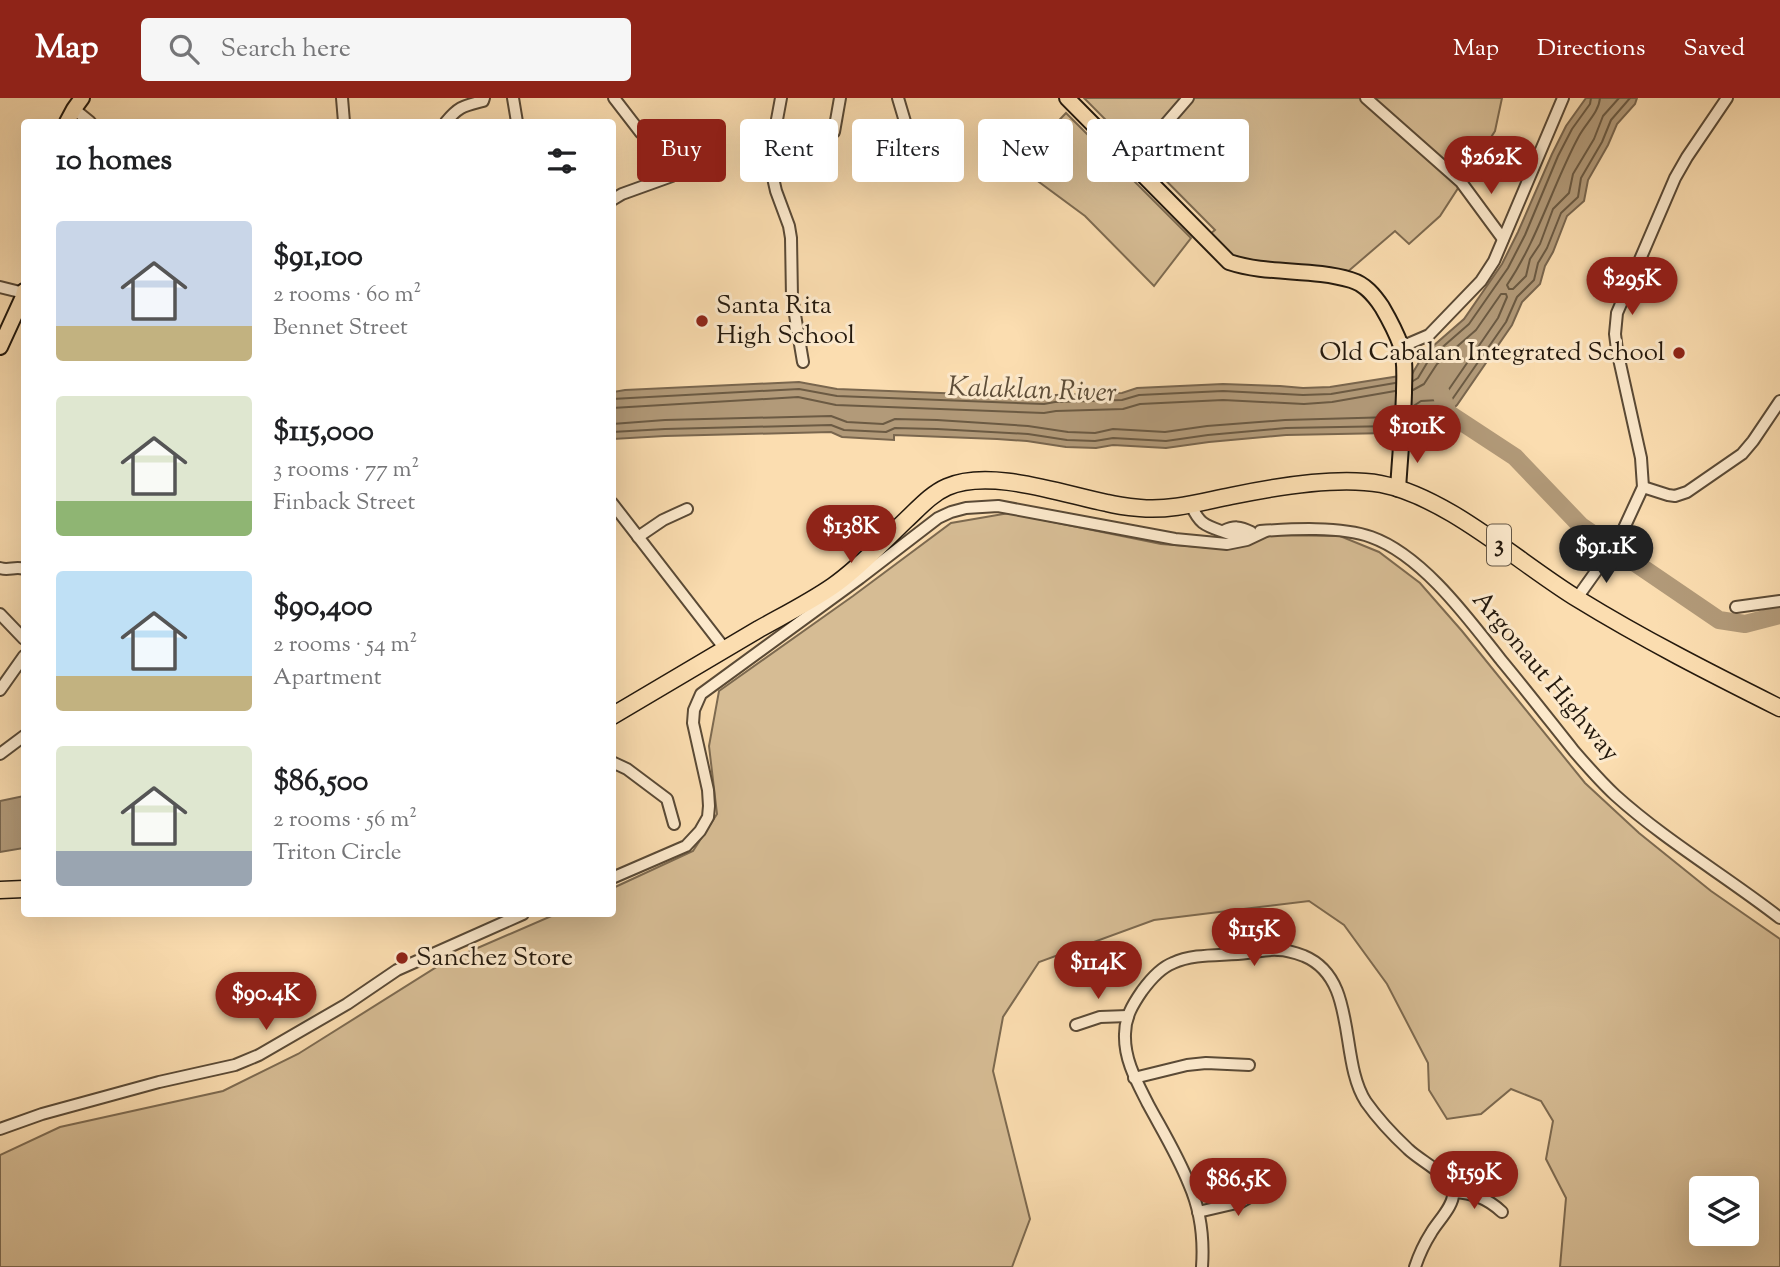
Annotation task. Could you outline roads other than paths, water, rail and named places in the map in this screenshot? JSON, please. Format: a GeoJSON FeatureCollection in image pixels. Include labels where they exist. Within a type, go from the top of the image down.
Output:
{"type":"FeatureCollection","features":[{"type":"Feature","properties":{"kind":"highway","name":"3"},"geometry":{"type":"LineString","coordinates":[[616,714],[834,586],[930,497],[948,486],[974,480],[1003,481],[1111,504],[1145,508],[1191,505],[1233,495],[1311,484],[1382,484],[1423,499],[1452,515],[1577,598],[1674,653],[1780,708]]}},
{"type":"Feature","properties":{"kind":"highway"},"geometry":{"type":"LineString","coordinates":[[0,890],[21,889]]}},
{"type":"Feature","properties":{"kind":"main road"},"geometry":{"type":"LineString","coordinates":[[1067,98],[1087,119]]}},
{"type":"Feature","properties":{"kind":"main road"},"geometry":{"type":"LineString","coordinates":[[1149,182],[1229,262],[1255,268],[1334,275],[1365,286],[1376,298],[1401,347],[1405,369],[1398,489]]}},
{"type":"Feature","properties":{"kind":"main road"},"geometry":{"type":"LineString","coordinates":[[0,347],[21,299]]}},
{"type":"Feature","properties":{"kind":"street"},"geometry":{"type":"LineString","coordinates":[[342,98],[344,119]]}},
{"type":"Feature","properties":{"kind":"street"},"geometry":{"type":"LineString","coordinates":[[448,119],[462,106],[483,101],[484,98]]}},
{"type":"Feature","properties":{"kind":"street"},"geometry":{"type":"LineString","coordinates":[[513,98],[516,119]]}},
{"type":"Feature","properties":{"kind":"street"},"geometry":{"type":"LineString","coordinates":[[614,98],[637,128]]}},
{"type":"Feature","properties":{"kind":"street"},"geometry":{"type":"LineString","coordinates":[[781,98],[771,169],[789,226],[792,297],[803,362]]}},
{"type":"Feature","properties":{"kind":"street"},"geometry":{"type":"LineString","coordinates":[[836,119],[840,98]]}},
{"type":"Feature","properties":{"kind":"street"},"geometry":{"type":"LineString","coordinates":[[898,98],[904,119]]}},
{"type":"Feature","properties":{"kind":"street"},"geometry":{"type":"LineString","coordinates":[[1170,119],[1188,98]]}},
{"type":"Feature","properties":{"kind":"street"},"geometry":{"type":"LineString","coordinates":[[1366,98],[1461,182],[1503,239]]}},
{"type":"Feature","properties":{"kind":"street"},"geometry":{"type":"LineString","coordinates":[[1401,347],[1429,335],[1481,281],[1494,261],[1563,98]]}},
{"type":"Feature","properties":{"kind":"street"},"geometry":{"type":"LineString","coordinates":[[1577,598],[1619,539],[1643,487],[1641,458],[1617,350],[1617,313],[1675,178],[1727,98]]}},
{"type":"Feature","properties":{"kind":"street"},"geometry":{"type":"LineString","coordinates":[[616,198],[655,182]]}},
{"type":"Feature","properties":{"kind":"street"},"geometry":{"type":"LineString","coordinates":[[0,287],[21,291]]}},
{"type":"Feature","properties":{"kind":"street"},"geometry":{"type":"LineString","coordinates":[[1643,487],[1675,496],[1687,492],[1742,454],[1780,401]]}},
{"type":"Feature","properties":{"kind":"street","name":"Argonaut Highway"},"geometry":{"type":"LineString","coordinates":[[1191,505],[1205,525],[1223,531],[1233,526],[1251,532],[1317,530],[1356,533],[1385,542],[1401,553],[1448,595],[1601,781],[1639,816],[1780,918]]}},
{"type":"Feature","properties":{"kind":"street"},"geometry":{"type":"LineString","coordinates":[[616,876],[687,846],[708,817],[708,790],[693,723],[694,710],[701,694],[938,518],[966,508],[998,506],[1175,539],[1227,544],[1247,540],[1266,531]]}},
{"type":"Feature","properties":{"kind":"street"},"geometry":{"type":"LineString","coordinates":[[616,508],[725,649]]}},
{"type":"Feature","properties":{"kind":"street"},"geometry":{"type":"LineString","coordinates":[[638,537],[663,520],[687,509]]}},
{"type":"Feature","properties":{"kind":"street"},"geometry":{"type":"LineString","coordinates":[[0,568],[21,568]]}},
{"type":"Feature","properties":{"kind":"street"},"geometry":{"type":"LineString","coordinates":[[1737,607],[1780,601]]}},
{"type":"Feature","properties":{"kind":"street"},"geometry":{"type":"LineString","coordinates":[[0,614],[21,630]]}},
{"type":"Feature","properties":{"kind":"street"},"geometry":{"type":"LineString","coordinates":[[0,690],[21,660]]}},
{"type":"Feature","properties":{"kind":"street"},"geometry":{"type":"LineString","coordinates":[[0,754],[21,738]]}},
{"type":"Feature","properties":{"kind":"street"},"geometry":{"type":"LineString","coordinates":[[616,764],[667,799],[674,824]]}},
{"type":"Feature","properties":{"kind":"street"},"geometry":{"type":"LineString","coordinates":[[0,1129],[42,1114],[159,1082],[235,1065],[259,1055],[346,1004],[397,970],[516,917]]}},
{"type":"Feature","properties":{"kind":"street"},"geometry":{"type":"LineString","coordinates":[[1202,1267],[1202,1236],[1190,1184],[1134,1078],[1126,1055],[1128,1016],[1147,984],[1174,962],[1198,957],[1281,950],[1314,961],[1326,972],[1341,1002],[1356,1081],[1365,1100],[1384,1125],[1410,1151],[1451,1186],[1452,1202],[1430,1235],[1415,1267]]}},
{"type":"Feature","properties":{"kind":"street"},"geometry":{"type":"LineString","coordinates":[[1076,1026],[1100,1017],[1128,1016]]}},
{"type":"Feature","properties":{"kind":"street"},"geometry":{"type":"LineString","coordinates":[[1134,1078],[1187,1065],[1250,1065]]}},
{"type":"Feature","properties":{"kind":"street"},"geometry":{"type":"LineString","coordinates":[[1198,1212],[1241,1202],[1264,1189]]}},
{"type":"Feature","properties":{"kind":"street"},"geometry":{"type":"LineString","coordinates":[[1453,1192],[1479,1196],[1502,1212]]}},
{"type":"Feature","properties":{"kind":"water"},"geometry":{"type":"Polygon","coordinates":[[[1586,98],[1637,98],[1617,124],[1588,180],[1584,201],[1567,216],[1540,284],[1522,302],[1512,325],[1457,405],[1445,416],[1424,418],[1416,429],[1390,433],[1286,435],[1166,448],[1113,445],[1096,448],[1066,447],[1027,441],[894,435],[894,440],[842,437],[831,432],[616,439],[616,392],[625,390],[799,382],[837,389],[1044,397],[1122,393],[1137,388],[1223,384],[1330,387],[1412,374],[1424,354],[1464,319],[1502,264],[1566,126],[1586,98]]]}},
{"type":"Feature","properties":{"kind":"water"},"geometry":{"type":"Polygon","coordinates":[[[21,797],[21,848],[0,852],[0,801],[21,797]]]}},
{"type":"Feature","properties":{"kind":"waterway"},"geometry":{"type":"LineString","coordinates":[[1441,393],[1448,413],[1515,457],[1581,526],[1719,620],[1745,624],[1780,615]]}},
{"type":"Feature","properties":{"kind":"place","name":"Santa Rita High School"},"geometry":{"type":"Point","coordinates":[702,321]}},
{"type":"Feature","properties":{"kind":"place","name":"Old Cabalan Integrated School"},"geometry":{"type":"Point","coordinates":[1679,353]}},
{"type":"Feature","properties":{"kind":"place","name":"Sanchez Store"},"geometry":{"type":"Point","coordinates":[402,958]}},
{"type":"Feature","properties":{"kind":"water label","name":"Kalaklan River"},"geometry":{"type":"Point","coordinates":[1032,391]}}]}
